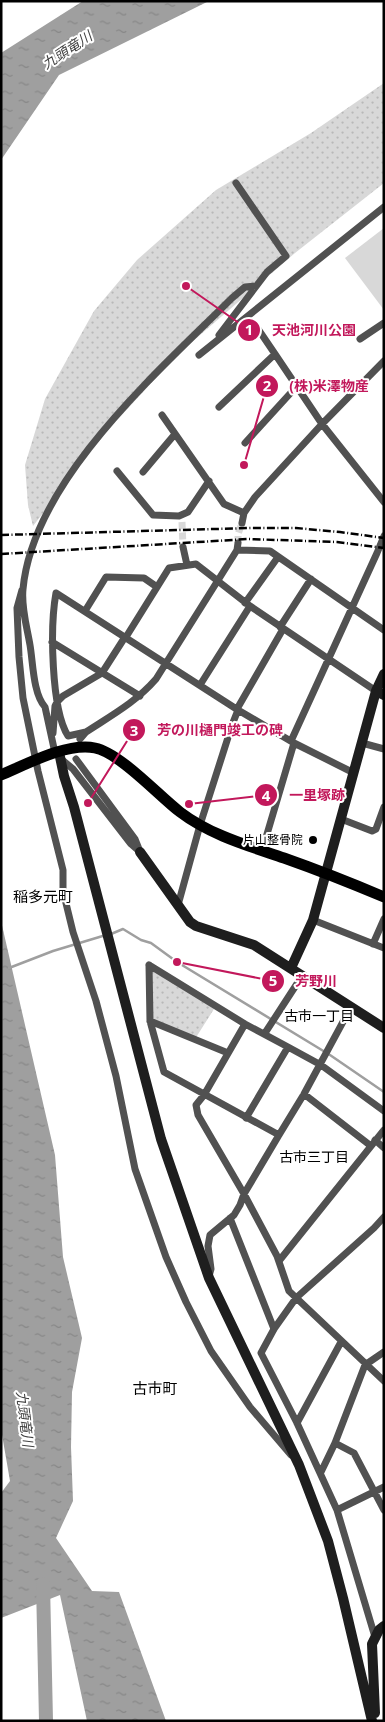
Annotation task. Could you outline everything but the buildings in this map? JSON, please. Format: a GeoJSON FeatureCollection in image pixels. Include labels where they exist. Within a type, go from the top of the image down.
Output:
{"type":"FeatureCollection","features":[{"type":"Feature","properties":{"kind":"main road"},"geometry":{"type":"LineString","coordinates":[[1,774],[81,746],[106,751],[181,813],[200,825],[224,837],[384,896]]}},
{"type":"Feature","properties":{"kind":"street"},"geometry":{"type":"LineString","coordinates":[[210,346],[267,272],[286,256],[236,183]]}},
{"type":"Feature","properties":{"kind":"street"},"geometry":{"type":"LineString","coordinates":[[199,355],[384,206]]}},
{"type":"Feature","properties":{"kind":"street"},"geometry":{"type":"LineString","coordinates":[[256,286],[245,287],[147,382],[108,425],[78,464],[52,501],[39,529],[30,554],[17,608],[23,698],[38,771],[63,870],[63,891],[78,951],[96,1001],[113,1066],[135,1169],[166,1257],[211,1351],[250,1407],[299,1465]]}},
{"type":"Feature","properties":{"kind":"street"},"geometry":{"type":"LineString","coordinates":[[360,339],[384,323]]}},
{"type":"Feature","properties":{"kind":"street"},"geometry":{"type":"LineString","coordinates":[[256,326],[322,424],[384,502]]}},
{"type":"Feature","properties":{"kind":"street"},"geometry":{"type":"LineString","coordinates":[[219,407],[275,354]]}},
{"type":"Feature","properties":{"kind":"street"},"geometry":{"type":"LineString","coordinates":[[242,523],[244,513],[255,497],[322,424],[384,361]]}},
{"type":"Feature","properties":{"kind":"street"},"geometry":{"type":"LineString","coordinates":[[245,443],[297,386]]}},
{"type":"Feature","properties":{"kind":"street"},"geometry":{"type":"LineString","coordinates":[[162,415],[224,504],[244,513]]}},
{"type":"Feature","properties":{"kind":"street"},"geometry":{"type":"LineString","coordinates":[[143,472],[176,434]]}},
{"type":"Feature","properties":{"kind":"street"},"geometry":{"type":"LineString","coordinates":[[116,471],[153,514],[179,516],[182,518],[208,481]]}},
{"type":"Feature","properties":{"kind":"street"},"geometry":{"type":"LineString","coordinates":[[262,851],[292,742],[384,536]]}},
{"type":"Feature","properties":{"kind":"street"},"geometry":{"type":"LineString","coordinates":[[183,547],[187,565]]}},
{"type":"Feature","properties":{"kind":"street"},"geometry":{"type":"LineString","coordinates":[[80,739],[86,732],[140,696],[156,678],[218,582],[238,547],[270,551],[384,630]]}},
{"type":"Feature","properties":{"kind":"street"},"geometry":{"type":"LineString","coordinates":[[200,685],[278,556]]}},
{"type":"Feature","properties":{"kind":"street"},"geometry":{"type":"LineString","coordinates":[[52,740],[57,702],[63,696],[102,673],[169,568],[187,565],[196,564],[282,628],[380,693]]}},
{"type":"Feature","properties":{"kind":"street"},"geometry":{"type":"LineString","coordinates":[[85,611],[106,577],[144,578],[157,587]]}},
{"type":"Feature","properties":{"kind":"street"},"geometry":{"type":"LineString","coordinates":[[178,905],[200,825],[238,710],[282,628],[311,580]]}},
{"type":"Feature","properties":{"kind":"street"},"geometry":{"type":"LineString","coordinates":[[22,590],[35,683],[42,704],[45,707],[56,755],[74,807],[161,1139],[209,1278],[299,1465],[328,1541],[372,1721]]}},
{"type":"Feature","properties":{"kind":"street"},"geometry":{"type":"LineString","coordinates":[[86,732],[68,736],[60,719],[52,642],[52,623],[56,593],[238,710],[292,742],[354,773]]}},
{"type":"Feature","properties":{"kind":"street"},"geometry":{"type":"LineString","coordinates":[[52,642],[140,696]]}},
{"type":"Feature","properties":{"kind":"street"},"geometry":{"type":"LineString","coordinates":[[291,968],[313,920],[362,743],[380,693],[384,674]]}},
{"type":"Feature","properties":{"kind":"street"},"geometry":{"type":"LineString","coordinates":[[362,743],[384,749]]}},
{"type":"Feature","properties":{"kind":"street"},"geometry":{"type":"LineString","coordinates":[[56,755],[73,769],[131,844],[140,852],[190,922],[196,926],[254,945],[384,1028]]}},
{"type":"Feature","properties":{"kind":"street"},"geometry":{"type":"LineString","coordinates":[[76,759],[135,839],[140,852]]}},
{"type":"Feature","properties":{"kind":"street"},"geometry":{"type":"LineString","coordinates":[[341,819],[372,831],[380,829],[384,807]]}},
{"type":"Feature","properties":{"kind":"street"},"geometry":{"type":"LineString","coordinates":[[372,944],[384,919]]}},
{"type":"Feature","properties":{"kind":"street"},"geometry":{"type":"LineString","coordinates":[[313,920],[384,948]]}},
{"type":"Feature","properties":{"kind":"street"},"geometry":{"type":"LineString","coordinates":[[279,1135],[164,1072],[150,1021],[149,965],[245,1024],[265,1033],[320,1065],[384,1111]]}},
{"type":"Feature","properties":{"kind":"street"},"geometry":{"type":"LineString","coordinates":[[265,1033],[302,976]]}},
{"type":"Feature","properties":{"kind":"street"},"geometry":{"type":"LineString","coordinates":[[209,1278],[212,1269],[208,1241],[210,1235],[230,1218],[240,1205],[244,1194],[304,1094],[351,1007]]}},
{"type":"Feature","properties":{"kind":"street"},"geometry":{"type":"LineString","coordinates":[[150,1021],[228,1053]]}},
{"type":"Feature","properties":{"kind":"street"},"geometry":{"type":"LineString","coordinates":[[245,1024],[204,1095],[196,1105],[198,1115],[244,1194],[279,1261],[289,1291],[384,1381]]}},
{"type":"Feature","properties":{"kind":"street"},"geometry":{"type":"LineString","coordinates":[[246,1118],[288,1047]]}},
{"type":"Feature","properties":{"kind":"street"},"geometry":{"type":"LineString","coordinates":[[304,1094],[373,1143],[384,1148]]}},
{"type":"Feature","properties":{"kind":"street"},"geometry":{"type":"LineString","coordinates":[[279,1261],[384,1130]]}},
{"type":"Feature","properties":{"kind":"street"},"geometry":{"type":"LineString","coordinates":[[375,1637],[337,1510],[321,1472],[261,1353],[274,1329],[296,1298],[374,1228],[384,1216]]}},
{"type":"Feature","properties":{"kind":"street"},"geometry":{"type":"LineString","coordinates":[[230,1218],[274,1329]]}},
{"type":"Feature","properties":{"kind":"street"},"geometry":{"type":"LineString","coordinates":[[297,1423],[341,1342]]}},
{"type":"Feature","properties":{"kind":"street"},"geometry":{"type":"LineString","coordinates":[[321,1472],[335,1443],[365,1365],[384,1352]]}},
{"type":"Feature","properties":{"kind":"street"},"geometry":{"type":"LineString","coordinates":[[335,1443],[354,1454],[384,1510]]}},
{"type":"Feature","properties":{"kind":"street"},"geometry":{"type":"LineString","coordinates":[[337,1510],[384,1488]]}},
{"type":"Feature","properties":{"kind":"street"},"geometry":{"type":"LineString","coordinates":[[372,1721],[375,1714],[372,1644],[384,1626]]}},
{"type":"Feature","properties":{"kind":"shaded area"},"geometry":{"type":"Polygon","coordinates":[[[384,83],[384,183],[295,253],[178,354],[108,430],[33,526],[28,505],[25,465],[45,399],[94,311],[137,260],[216,190],[311,133],[384,83]]]}},
{"type":"Feature","properties":{"kind":"shaded area"},"geometry":{"type":"Polygon","coordinates":[[[384,228],[384,310],[345,258],[384,228]]]}},
{"type":"Feature","properties":{"kind":"shaded area"},"geometry":{"type":"Polygon","coordinates":[[[150,966],[214,1009],[195,1039],[150,1021],[150,966]]]}},
{"type":"Feature","properties":{"kind":"water"},"geometry":{"type":"Polygon","coordinates":[[[83,1],[209,1],[59,75],[1,160],[1,53],[83,1]]]}},
{"type":"Feature","properties":{"kind":"water"},"geometry":{"type":"Polygon","coordinates":[[[1,921],[55,1155],[63,1257],[82,1338],[72,1392],[71,1447],[73,1501],[56,1538],[92,1591],[119,1592],[166,1721],[87,1721],[60,1595],[1,1618],[1,1493],[10,1481],[1,1429],[1,921]]]}},
{"type":"Feature","properties":{"kind":"waterway"},"geometry":{"type":"LineString","coordinates":[[111,934],[123,929],[141,940],[151,943],[177,962],[330,1055],[384,1092]]}},
{"type":"Feature","properties":{"kind":"waterway"},"geometry":{"type":"LineString","coordinates":[[9,968],[53,951],[106,935]]}},
{"type":"Feature","properties":{"kind":"waterway","name":"九頭竜川"},"geometry":{"type":"LineString","coordinates":[[43,1584],[46,1721]]}},
{"type":"Feature","properties":{"kind":"tunnel"},"geometry":{"type":"LineString","coordinates":[[182,522],[183,547]]}},
{"type":"Feature","properties":{"kind":"tunnel"},"geometry":{"type":"LineString","coordinates":[[238,543],[238,534],[242,523]]}},
{"type":"Feature","properties":{"kind":"railway"},"geometry":{"type":"LineString","coordinates":[[1,535],[296,528],[384,538]]}},
{"type":"Feature","properties":{"kind":"railway"},"geometry":{"type":"LineString","coordinates":[[1,554],[248,539],[337,542],[384,548]]}},
{"type":"Feature","properties":{"kind":"place","name":"天池河川公園"},"geometry":{"type":"Point","coordinates":[186,286]}},
{"type":"Feature","properties":{"kind":"place","name":"(株)米澤物産"},"geometry":{"type":"Point","coordinates":[244,465]}},
{"type":"Feature","properties":{"kind":"place","name":"芳の川樋門竣工の碑"},"geometry":{"type":"Point","coordinates":[88,803]}},
{"type":"Feature","properties":{"kind":"place","name":"一里塚跡"},"geometry":{"type":"Point","coordinates":[189,804]}},
{"type":"Feature","properties":{"kind":"place","name":"片山整骨院"},"geometry":{"type":"Point","coordinates":[313,840]}},
{"type":"Feature","properties":{"kind":"place","name":"芳野川"},"geometry":{"type":"Point","coordinates":[177,962]}},
{"type":"Feature","properties":{"kind":"district","name":"稲多元町"},"geometry":{"type":"Point","coordinates":[43,897]}},
{"type":"Feature","properties":{"kind":"district","name":"古市一丁目"},"geometry":{"type":"Point","coordinates":[319,1016]}},
{"type":"Feature","properties":{"kind":"district","name":"古市三丁目"},"geometry":{"type":"Point","coordinates":[314,1157]}},
{"type":"Feature","properties":{"kind":"district","name":"古市町"},"geometry":{"type":"Point","coordinates":[155,1389]}}]}
